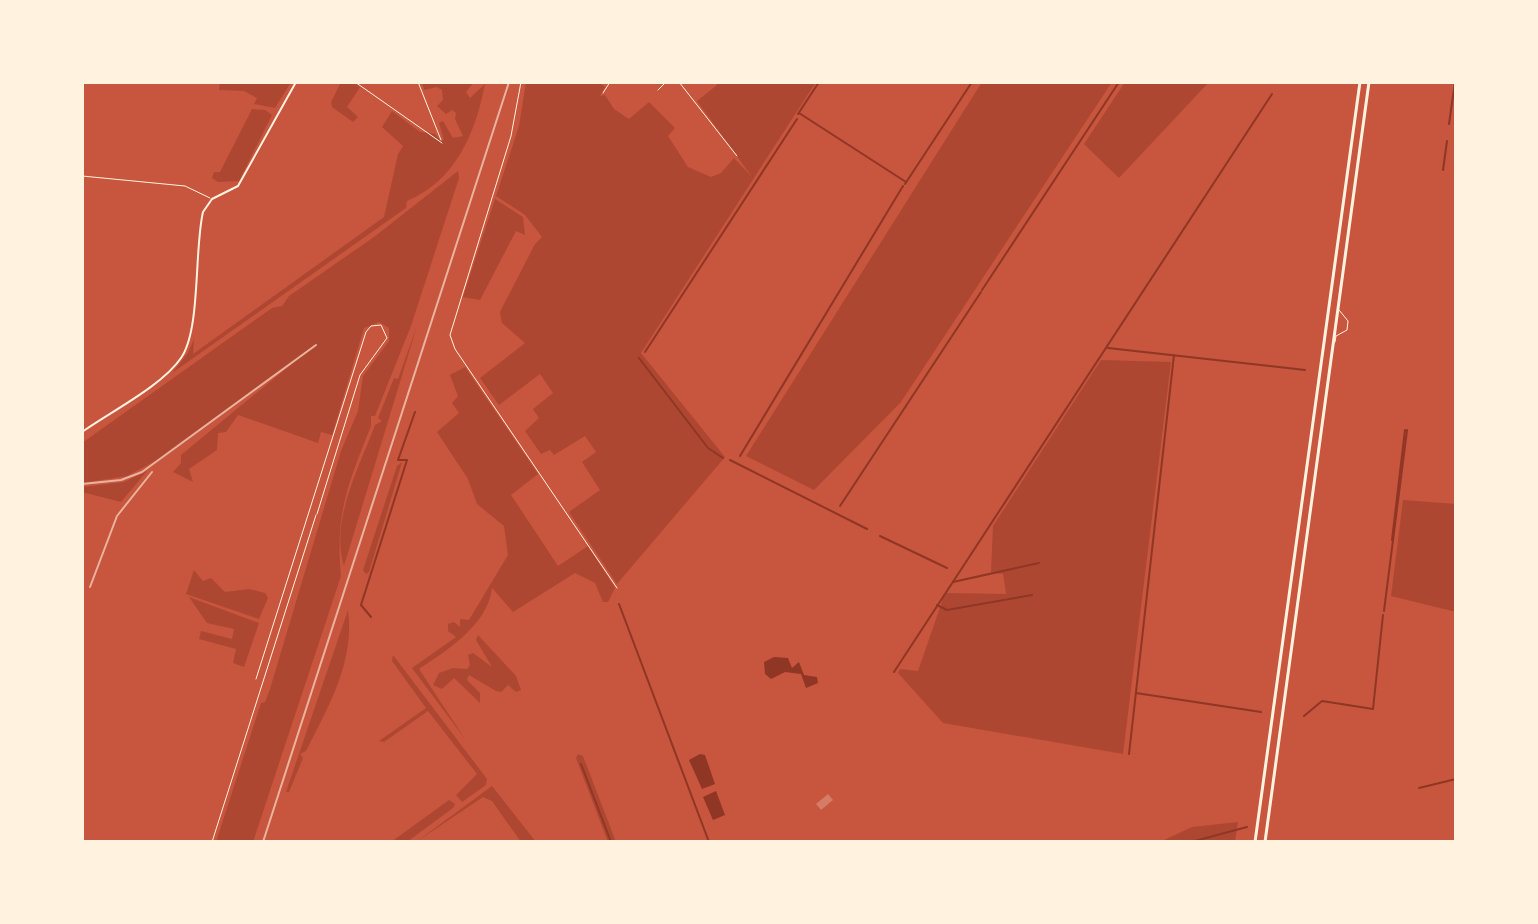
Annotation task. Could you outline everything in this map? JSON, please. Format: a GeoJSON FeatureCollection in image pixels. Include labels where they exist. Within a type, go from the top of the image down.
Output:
{"type":"FeatureCollection","features":[{"type":"Feature","properties":{"kind":"main road"},"geometry":{"type":"LineString","coordinates":[[1255,842],[1360,82]]}},
{"type":"Feature","properties":{"kind":"main road"},"geometry":{"type":"LineString","coordinates":[[1265,842],[1369,82]]}},
{"type":"Feature","properties":{"kind":"street"},"geometry":{"type":"LineString","coordinates":[[82,432],[165,375],[184,353],[191,331],[200,222],[212,199],[234,189],[245,175],[296,82]]}},
{"type":"Feature","properties":{"kind":"street"},"geometry":{"type":"LineString","coordinates":[[355,82],[442,143],[418,82]]}},
{"type":"Feature","properties":{"kind":"street"},"geometry":{"type":"LineString","coordinates":[[521,82],[511,136],[450,335],[455,349],[617,588]]}},
{"type":"Feature","properties":{"kind":"street"},"geometry":{"type":"LineString","coordinates":[[603,93],[610,82]]}},
{"type":"Feature","properties":{"kind":"street"},"geometry":{"type":"LineString","coordinates":[[658,90],[666,82]]}},
{"type":"Feature","properties":{"kind":"street"},"geometry":{"type":"LineString","coordinates":[[679,82],[737,156]]}},
{"type":"Feature","properties":{"kind":"street"},"geometry":{"type":"LineString","coordinates":[[82,176],[185,186],[212,199]]}},
{"type":"Feature","properties":{"kind":"street"},"geometry":{"type":"LineString","coordinates":[[1330,360],[1336,336],[1347,330],[1348,321],[1339,309],[1340,283]]}},
{"type":"Feature","properties":{"kind":"street"},"geometry":{"type":"LineString","coordinates":[[212,842],[360,375],[387,338],[381,325],[371,326],[366,332],[256,679]]}},
{"type":"Feature","properties":{"kind":"shaded area"},"geometry":{"type":"Polygon","coordinates":[[[220,82],[291,82],[275,108],[254,104],[257,98],[244,91],[219,90],[220,82]]]}},
{"type":"Feature","properties":{"kind":"shaded area"},"geometry":{"type":"Polygon","coordinates":[[[341,82],[352,82],[360,87],[347,107],[358,117],[353,122],[332,107],[331,102],[341,82]]]}},
{"type":"Feature","properties":{"kind":"shaded area"},"geometry":{"type":"Polygon","coordinates":[[[422,82],[474,82],[466,92],[470,98],[485,84],[469,137],[451,168],[424,192],[407,201],[406,208],[172,373],[188,353],[194,339],[193,354],[384,217],[398,154],[403,146],[382,127],[392,111],[420,132],[435,134],[440,140],[444,140],[439,123],[443,121],[453,138],[463,136],[455,119],[456,113],[452,110],[446,114],[437,106],[443,100],[442,90],[437,87],[424,90],[422,82]]]}},
{"type":"Feature","properties":{"kind":"shaded area"},"geometry":{"type":"Polygon","coordinates":[[[526,82],[598,82],[605,87],[600,96],[605,95],[614,109],[629,119],[649,102],[675,128],[668,136],[688,167],[711,177],[721,173],[734,158],[752,177],[697,101],[717,85],[716,82],[816,82],[641,353],[725,457],[617,584],[569,512],[600,490],[582,462],[596,452],[585,436],[554,455],[550,450],[541,454],[525,431],[539,418],[533,409],[553,393],[540,374],[499,405],[480,378],[525,343],[502,323],[500,312],[535,244],[542,237],[525,215],[496,196],[519,126],[526,82]]]}},
{"type":"Feature","properties":{"kind":"shaded area"},"geometry":{"type":"Polygon","coordinates":[[[982,82],[1112,82],[901,402],[814,490],[746,456],[982,82]]]}},
{"type":"Feature","properties":{"kind":"shaded area"},"geometry":{"type":"Polygon","coordinates":[[[1125,82],[1209,82],[1119,178],[1084,144],[1125,82]]]}},
{"type":"Feature","properties":{"kind":"shaded area"},"geometry":{"type":"Polygon","coordinates":[[[252,109],[265,110],[272,115],[239,181],[218,182],[212,178],[214,172],[220,172],[252,109]]]}},
{"type":"Feature","properties":{"kind":"shaded area"},"geometry":{"type":"Polygon","coordinates":[[[458,171],[459,178],[411,326],[375,416],[371,416],[371,426],[350,482],[340,534],[341,576],[253,842],[216,842],[261,703],[265,702],[270,689],[341,451],[358,411],[363,376],[389,341],[389,328],[379,322],[364,328],[332,435],[321,432],[318,443],[238,415],[226,432],[218,433],[217,450],[189,469],[193,482],[173,472],[181,463],[181,455],[316,344],[161,458],[127,476],[82,483],[82,443],[272,308],[282,306],[289,296],[374,237],[458,171]]]}},
{"type":"Feature","properties":{"kind":"shaded area"},"geometry":{"type":"Polygon","coordinates":[[[495,199],[523,217],[525,235],[516,231],[480,300],[463,297],[495,199]]]}},
{"type":"Feature","properties":{"kind":"shaded area"},"geometry":{"type":"Polygon","coordinates":[[[417,326],[344,566],[341,531],[348,494],[375,425],[382,421],[378,418],[394,378],[398,379],[417,326]]]}},
{"type":"Feature","properties":{"kind":"shaded area"},"geometry":{"type":"Polygon","coordinates":[[[1101,360],[1171,362],[1123,754],[943,723],[898,673],[900,669],[918,671],[945,593],[1006,594],[1003,574],[991,572],[993,526],[1101,360]]]}},
{"type":"Feature","properties":{"kind":"shaded area"},"geometry":{"type":"Polygon","coordinates":[[[465,367],[538,474],[511,495],[558,566],[588,546],[615,588],[608,602],[603,602],[595,583],[575,573],[513,612],[492,588],[489,601],[475,624],[454,645],[419,669],[465,739],[412,668],[456,637],[448,631],[448,624],[454,622],[460,627],[460,619],[469,620],[508,555],[504,526],[477,504],[468,479],[437,432],[459,413],[452,403],[458,396],[450,375],[465,367]]]}},
{"type":"Feature","properties":{"kind":"shaded area"},"geometry":{"type":"Polygon","coordinates":[[[402,462],[366,574],[363,570],[397,466],[402,462]]]}},
{"type":"Feature","properties":{"kind":"shaded area"},"geometry":{"type":"Polygon","coordinates":[[[147,471],[121,502],[82,492],[82,487],[124,482],[147,471]]]}},
{"type":"Feature","properties":{"kind":"shaded area"},"geometry":{"type":"Polygon","coordinates":[[[1403,500],[1456,504],[1456,612],[1391,596],[1403,500]]]}},
{"type":"Feature","properties":{"kind":"shaded area"},"geometry":{"type":"Polygon","coordinates":[[[194,570],[203,581],[211,578],[225,592],[249,589],[265,593],[268,598],[259,619],[186,594],[194,570]]]}},
{"type":"Feature","properties":{"kind":"shaded area"},"geometry":{"type":"Polygon","coordinates":[[[189,597],[259,623],[244,667],[233,663],[236,649],[199,639],[201,631],[232,639],[234,629],[207,623],[189,597]]]}},
{"type":"Feature","properties":{"kind":"shaded area"},"geometry":{"type":"Polygon","coordinates":[[[348,610],[347,648],[338,684],[306,751],[300,754],[303,758],[289,792],[286,792],[348,610]]]}},
{"type":"Feature","properties":{"kind":"shaded area"},"geometry":{"type":"Polygon","coordinates":[[[478,635],[516,676],[521,690],[516,692],[508,685],[501,692],[496,691],[469,675],[467,680],[480,693],[480,703],[454,678],[442,689],[433,685],[439,673],[453,668],[467,669],[470,665],[468,655],[473,653],[492,667],[476,640],[478,635]]]}},
{"type":"Feature","properties":{"kind":"shaded area"},"geometry":{"type":"Polygon","coordinates":[[[393,655],[487,779],[486,785],[462,802],[456,795],[477,774],[428,711],[384,742],[379,741],[426,708],[392,661],[393,655]]]}},
{"type":"Feature","properties":{"kind":"shaded area"},"geometry":{"type":"Polygon","coordinates":[[[774,657],[788,658],[792,668],[799,662],[804,675],[817,677],[818,683],[806,688],[801,674],[785,672],[771,679],[765,674],[764,662],[774,657]]]}},
{"type":"Feature","properties":{"kind":"shaded area"},"geometry":{"type":"Polygon","coordinates":[[[578,754],[583,756],[616,842],[608,842],[576,758],[578,754]]]}},
{"type":"Feature","properties":{"kind":"shaded area"},"geometry":{"type":"Polygon","coordinates":[[[700,754],[705,755],[715,784],[702,789],[689,760],[700,754]]]}},
{"type":"Feature","properties":{"kind":"shaded area"},"geometry":{"type":"Polygon","coordinates":[[[492,786],[536,842],[521,842],[492,801],[483,797],[416,842],[492,786]]]}},
{"type":"Feature","properties":{"kind":"shaded area"},"geometry":{"type":"Polygon","coordinates":[[[716,791],[725,815],[713,820],[703,797],[716,791]]]}},
{"type":"Feature","properties":{"kind":"shaded area"},"geometry":{"type":"Polygon","coordinates":[[[449,800],[455,804],[453,808],[407,842],[391,842],[449,800]]]}},
{"type":"Feature","properties":{"kind":"shaded area"},"geometry":{"type":"Polygon","coordinates":[[[1238,822],[1235,841],[1160,842],[1192,827],[1238,822]]]}},
{"type":"Feature","properties":{"kind":"building"},"geometry":{"type":"Polygon","coordinates":[[[828,794],[833,800],[821,810],[816,804],[828,794]]]}},
{"type":"Feature","properties":{"kind":"waterway"},"geometry":{"type":"LineString","coordinates":[[798,114],[819,82]]}},
{"type":"Feature","properties":{"kind":"waterway"},"geometry":{"type":"LineString","coordinates":[[905,184],[972,82]]}},
{"type":"Feature","properties":{"kind":"waterway"},"geometry":{"type":"LineString","coordinates":[[982,290],[1119,82]]}},
{"type":"Feature","properties":{"kind":"waterway"},"geometry":{"type":"LineString","coordinates":[[1449,124],[1455,82]]}},
{"type":"Feature","properties":{"kind":"waterway"},"geometry":{"type":"LineString","coordinates":[[894,672],[1272,94]]}},
{"type":"Feature","properties":{"kind":"waterway"},"geometry":{"type":"LineString","coordinates":[[799,113],[906,182]]}},
{"type":"Feature","properties":{"kind":"waterway"},"geometry":{"type":"LineString","coordinates":[[645,352],[797,119]]}},
{"type":"Feature","properties":{"kind":"waterway"},"geometry":{"type":"LineString","coordinates":[[1443,170],[1447,141]]}},
{"type":"Feature","properties":{"kind":"waterway"},"geometry":{"type":"LineString","coordinates":[[740,456],[903,186]]}},
{"type":"Feature","properties":{"kind":"waterway"},"geometry":{"type":"LineString","coordinates":[[840,506],[981,292]]}},
{"type":"Feature","properties":{"kind":"waterway"},"geometry":{"type":"LineString","coordinates":[[1108,348],[1305,370]]}},
{"type":"Feature","properties":{"kind":"waterway"},"geometry":{"type":"LineString","coordinates":[[1129,754],[1174,355]]}},
{"type":"Feature","properties":{"kind":"waterway"},"geometry":{"type":"LineString","coordinates":[[639,358],[708,448],[723,458]]}},
{"type":"Feature","properties":{"kind":"waterway"},"geometry":{"type":"LineString","coordinates":[[371,617],[361,605],[407,460],[398,460],[415,412]]}},
{"type":"Feature","properties":{"kind":"waterway"},"geometry":{"type":"LineString","coordinates":[[1392,540],[1405,430]]}},
{"type":"Feature","properties":{"kind":"waterway"},"geometry":{"type":"LineString","coordinates":[[1384,611],[1407,430]]}},
{"type":"Feature","properties":{"kind":"waterway"},"geometry":{"type":"LineString","coordinates":[[730,460],[867,529]]}},
{"type":"Feature","properties":{"kind":"waterway"},"geometry":{"type":"LineString","coordinates":[[880,536],[947,568]]}},
{"type":"Feature","properties":{"kind":"waterway"},"geometry":{"type":"LineString","coordinates":[[953,582],[1039,563]]}},
{"type":"Feature","properties":{"kind":"waterway"},"geometry":{"type":"LineString","coordinates":[[937,605],[947,610],[1032,595]]}},
{"type":"Feature","properties":{"kind":"waterway"},"geometry":{"type":"LineString","coordinates":[[619,604],[709,842]]}},
{"type":"Feature","properties":{"kind":"waterway"},"geometry":{"type":"LineString","coordinates":[[1304,716],[1322,701],[1373,709],[1383,615]]}},
{"type":"Feature","properties":{"kind":"waterway"},"geometry":{"type":"LineString","coordinates":[[1136,693],[1261,712]]}},
{"type":"Feature","properties":{"kind":"waterway"},"geometry":{"type":"LineString","coordinates":[[581,764],[611,842]]}},
{"type":"Feature","properties":{"kind":"waterway"},"geometry":{"type":"LineString","coordinates":[[1419,788],[1456,779]]}},
{"type":"Feature","properties":{"kind":"waterway"},"geometry":{"type":"LineString","coordinates":[[1191,842],[1247,827]]}},
{"type":"Feature","properties":{"kind":"railway"},"geometry":{"type":"LineString","coordinates":[[263,842],[509,82]]}},
{"type":"Feature","properties":{"kind":"railway"},"geometry":{"type":"LineString","coordinates":[[82,484],[121,480],[142,472],[316,345]]}},
{"type":"Feature","properties":{"kind":"railway"},"geometry":{"type":"LineString","coordinates":[[90,587],[117,516],[152,472]]}}]}
